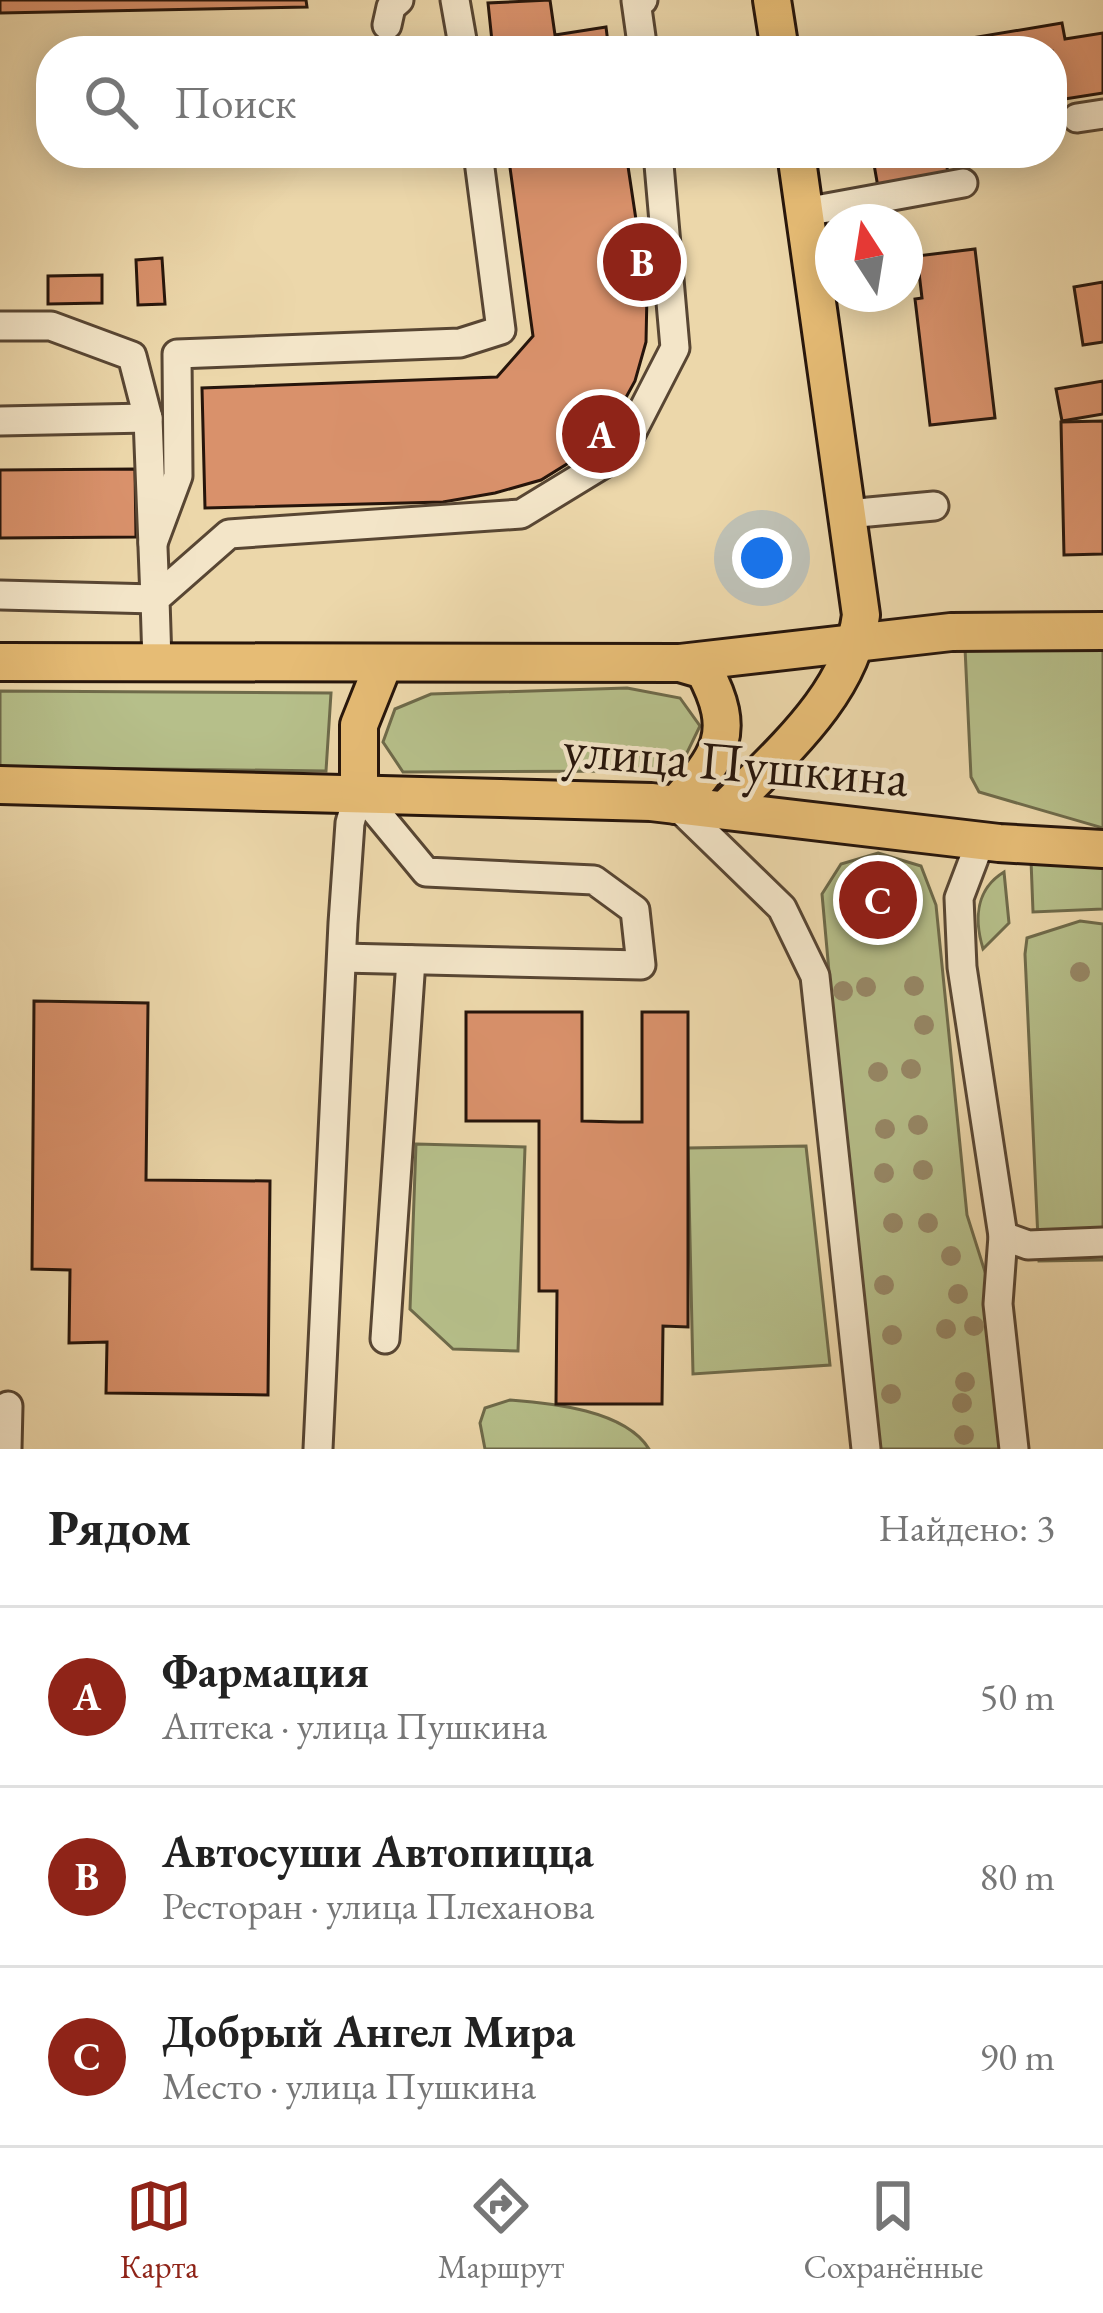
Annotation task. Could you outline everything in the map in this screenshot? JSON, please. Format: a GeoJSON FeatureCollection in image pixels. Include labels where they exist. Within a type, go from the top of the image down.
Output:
{"type":"FeatureCollection","features":[{"type":"Feature","properties":{"kind":"main road"},"geometry":{"type":"LineString","coordinates":[[772,0],[778,36]]}},
{"type":"Feature","properties":{"kind":"main road"},"geometry":{"type":"LineString","coordinates":[[726,809],[812,720],[857,646],[861,615],[798,168]]}},
{"type":"Feature","properties":{"kind":"main road","name":"улица Пушкина"},"geometry":{"type":"LineString","coordinates":[[0,662],[680,663],[951,632],[1103,631]]}},
{"type":"Feature","properties":{"kind":"main road"},"geometry":{"type":"LineString","coordinates":[[676,805],[717,753],[724,726],[704,670],[680,663]]}},
{"type":"Feature","properties":{"kind":"main road"},"geometry":{"type":"LineString","coordinates":[[358,791],[359,725],[383,665]]}},
{"type":"Feature","properties":{"kind":"main road","name":"улица Пушкина"},"geometry":{"type":"LineString","coordinates":[[0,785],[358,791],[676,805],[981,840],[1103,848]]}},
{"type":"Feature","properties":{"kind":"street"},"geometry":{"type":"LineString","coordinates":[[455,0],[461,36]]}},
{"type":"Feature","properties":{"kind":"street"},"geometry":{"type":"LineString","coordinates":[[638,0],[642,36]]}},
{"type":"Feature","properties":{"kind":"street"},"geometry":{"type":"LineString","coordinates":[[153,543],[178,476],[178,354],[460,343],[502,330],[480,168]]}},
{"type":"Feature","properties":{"kind":"street"},"geometry":{"type":"LineString","coordinates":[[0,595],[155,599],[229,534],[520,514],[621,453],[676,348],[659,168]]}},
{"type":"Feature","properties":{"kind":"street"},"geometry":{"type":"LineString","coordinates":[[805,212],[963,183]]}},
{"type":"Feature","properties":{"kind":"street"},"geometry":{"type":"LineString","coordinates":[[0,326],[51,326],[132,356],[148,418],[157,662]]}},
{"type":"Feature","properties":{"kind":"street"},"geometry":{"type":"LineString","coordinates":[[0,421],[148,418]]}},
{"type":"Feature","properties":{"kind":"street"},"geometry":{"type":"LineString","coordinates":[[847,514],[934,506]]}},
{"type":"Feature","properties":{"kind":"street"},"geometry":{"type":"LineString","coordinates":[[318,1449],[350,823],[358,791]]}},
{"type":"Feature","properties":{"kind":"street"},"geometry":{"type":"LineString","coordinates":[[342,958],[641,964],[635,910],[594,880],[426,872],[358,791]]}},
{"type":"Feature","properties":{"kind":"street"},"geometry":{"type":"LineString","coordinates":[[676,805],[782,908],[815,976],[866,1449]]}},
{"type":"Feature","properties":{"kind":"street"},"geometry":{"type":"LineString","coordinates":[[981,840],[959,898],[962,967],[1003,1236],[998,1304],[1014,1449]]}},
{"type":"Feature","properties":{"kind":"street"},"geometry":{"type":"LineString","coordinates":[[385,1339],[411,959]]}},
{"type":"Feature","properties":{"kind":"street"},"geometry":{"type":"LineString","coordinates":[[1003,1236],[1028,1245],[1103,1242]]}},
{"type":"Feature","properties":{"kind":"street"},"geometry":{"type":"LineString","coordinates":[[7,1449],[8,1406]]}},
{"type":"Feature","properties":{"kind":"green space"},"geometry":{"type":"Polygon","coordinates":[[[965,648],[1103,648],[1103,828],[979,792],[971,777],[965,648]]]}},
{"type":"Feature","properties":{"kind":"green space"},"geometry":{"type":"Polygon","coordinates":[[[627,688],[680,698],[700,726],[683,761],[658,771],[403,772],[383,742],[395,709],[431,694],[627,688]]]}},
{"type":"Feature","properties":{"kind":"green space"},"geometry":{"type":"Polygon","coordinates":[[[0,691],[331,693],[326,771],[0,767],[0,691]]]}},
{"type":"Feature","properties":{"kind":"green space"},"geometry":{"type":"Polygon","coordinates":[[[878,853],[921,866],[936,905],[967,1215],[987,1278],[1000,1449],[872,1449],[822,894],[841,864],[878,853]]]}},
{"type":"Feature","properties":{"kind":"green space"},"geometry":{"type":"Polygon","coordinates":[[[1031,860],[1103,865],[1103,909],[1033,912],[1031,860]]]}},
{"type":"Feature","properties":{"kind":"green space"},"geometry":{"type":"Polygon","coordinates":[[[1004,872],[1009,923],[983,949],[980,906],[988,887],[1004,872]]]}},
{"type":"Feature","properties":{"kind":"green space"},"geometry":{"type":"Polygon","coordinates":[[[1080,921],[1103,924],[1103,1260],[1039,1261],[1025,954],[1027,938],[1080,921]]]}},
{"type":"Feature","properties":{"kind":"green space"},"geometry":{"type":"Polygon","coordinates":[[[416,1144],[525,1147],[518,1351],[453,1349],[410,1309],[416,1144]]]}},
{"type":"Feature","properties":{"kind":"green space"},"geometry":{"type":"Polygon","coordinates":[[[806,1146],[830,1365],[693,1374],[688,1148],[806,1146]]]}},
{"type":"Feature","properties":{"kind":"green space"},"geometry":{"type":"Polygon","coordinates":[[[510,1400],[605,1417],[623,1425],[649,1449],[485,1449],[480,1423],[485,1408],[510,1400]]]}},
{"type":"Feature","properties":{"kind":"building"},"geometry":{"type":"Polygon","coordinates":[[[0,0],[306,0],[307,7],[0,13],[0,0]]]}},
{"type":"Feature","properties":{"kind":"building"},"geometry":{"type":"Polygon","coordinates":[[[550,0],[555,35],[606,27],[607,36],[491,36],[488,3],[550,0]]]}},
{"type":"Feature","properties":{"kind":"building"},"geometry":{"type":"Polygon","coordinates":[[[1062,23],[1064,36],[984,36],[1062,23]]]}},
{"type":"Feature","properties":{"kind":"building"},"geometry":{"type":"Polygon","coordinates":[[[1103,33],[1103,93],[1067,99],[1067,39],[1103,33]]]}},
{"type":"Feature","properties":{"kind":"building"},"geometry":{"type":"Polygon","coordinates":[[[510,168],[628,168],[647,293],[646,342],[635,381],[613,421],[583,454],[541,480],[443,502],[205,508],[202,388],[497,377],[533,336],[510,168]]]}},
{"type":"Feature","properties":{"kind":"building"},"geometry":{"type":"Polygon","coordinates":[[[875,168],[947,168],[949,181],[879,193],[875,168]]]}},
{"type":"Feature","properties":{"kind":"building"},"geometry":{"type":"Polygon","coordinates":[[[975,249],[995,418],[930,425],[917,312],[923,312],[923,255],[975,249]]]}},
{"type":"Feature","properties":{"kind":"building"},"geometry":{"type":"Polygon","coordinates":[[[162,258],[165,304],[138,305],[136,260],[162,258]]]}},
{"type":"Feature","properties":{"kind":"building"},"geometry":{"type":"Polygon","coordinates":[[[102,275],[102,303],[48,304],[48,276],[102,275]]]}},
{"type":"Feature","properties":{"kind":"building"},"geometry":{"type":"Polygon","coordinates":[[[1103,282],[1103,342],[1083,345],[1074,287],[1103,282]]]}},
{"type":"Feature","properties":{"kind":"building"},"geometry":{"type":"Polygon","coordinates":[[[1103,381],[1103,414],[1062,421],[1056,389],[1103,381]]]}},
{"type":"Feature","properties":{"kind":"building"},"geometry":{"type":"Polygon","coordinates":[[[1103,421],[1103,554],[1064,555],[1061,422],[1103,421]]]}},
{"type":"Feature","properties":{"kind":"building"},"geometry":{"type":"Polygon","coordinates":[[[135,469],[136,537],[0,538],[0,470],[135,469]]]}},
{"type":"Feature","properties":{"kind":"building"},"geometry":{"type":"Polygon","coordinates":[[[34,1001],[148,1003],[146,1180],[270,1181],[268,1395],[106,1393],[107,1342],[69,1343],[70,1270],[32,1269],[34,1001]]]}},
{"type":"Feature","properties":{"kind":"building"},"geometry":{"type":"Polygon","coordinates":[[[466,1012],[582,1012],[582,1121],[642,1122],[642,1012],[688,1012],[688,1327],[663,1326],[662,1404],[556,1404],[557,1291],[539,1291],[539,1121],[466,1121],[466,1012]]]}},
{"type":"Feature","properties":{"kind":"place","name":"Автосуши Автопицца"},"geometry":{"type":"Point","coordinates":[642,262]}},
{"type":"Feature","properties":{"kind":"place","name":"Фармация"},"geometry":{"type":"Point","coordinates":[601,434]}},
{"type":"Feature","properties":{"kind":"place","name":"Добрый Ангел Мира"},"geometry":{"type":"Point","coordinates":[878,900]}}]}
